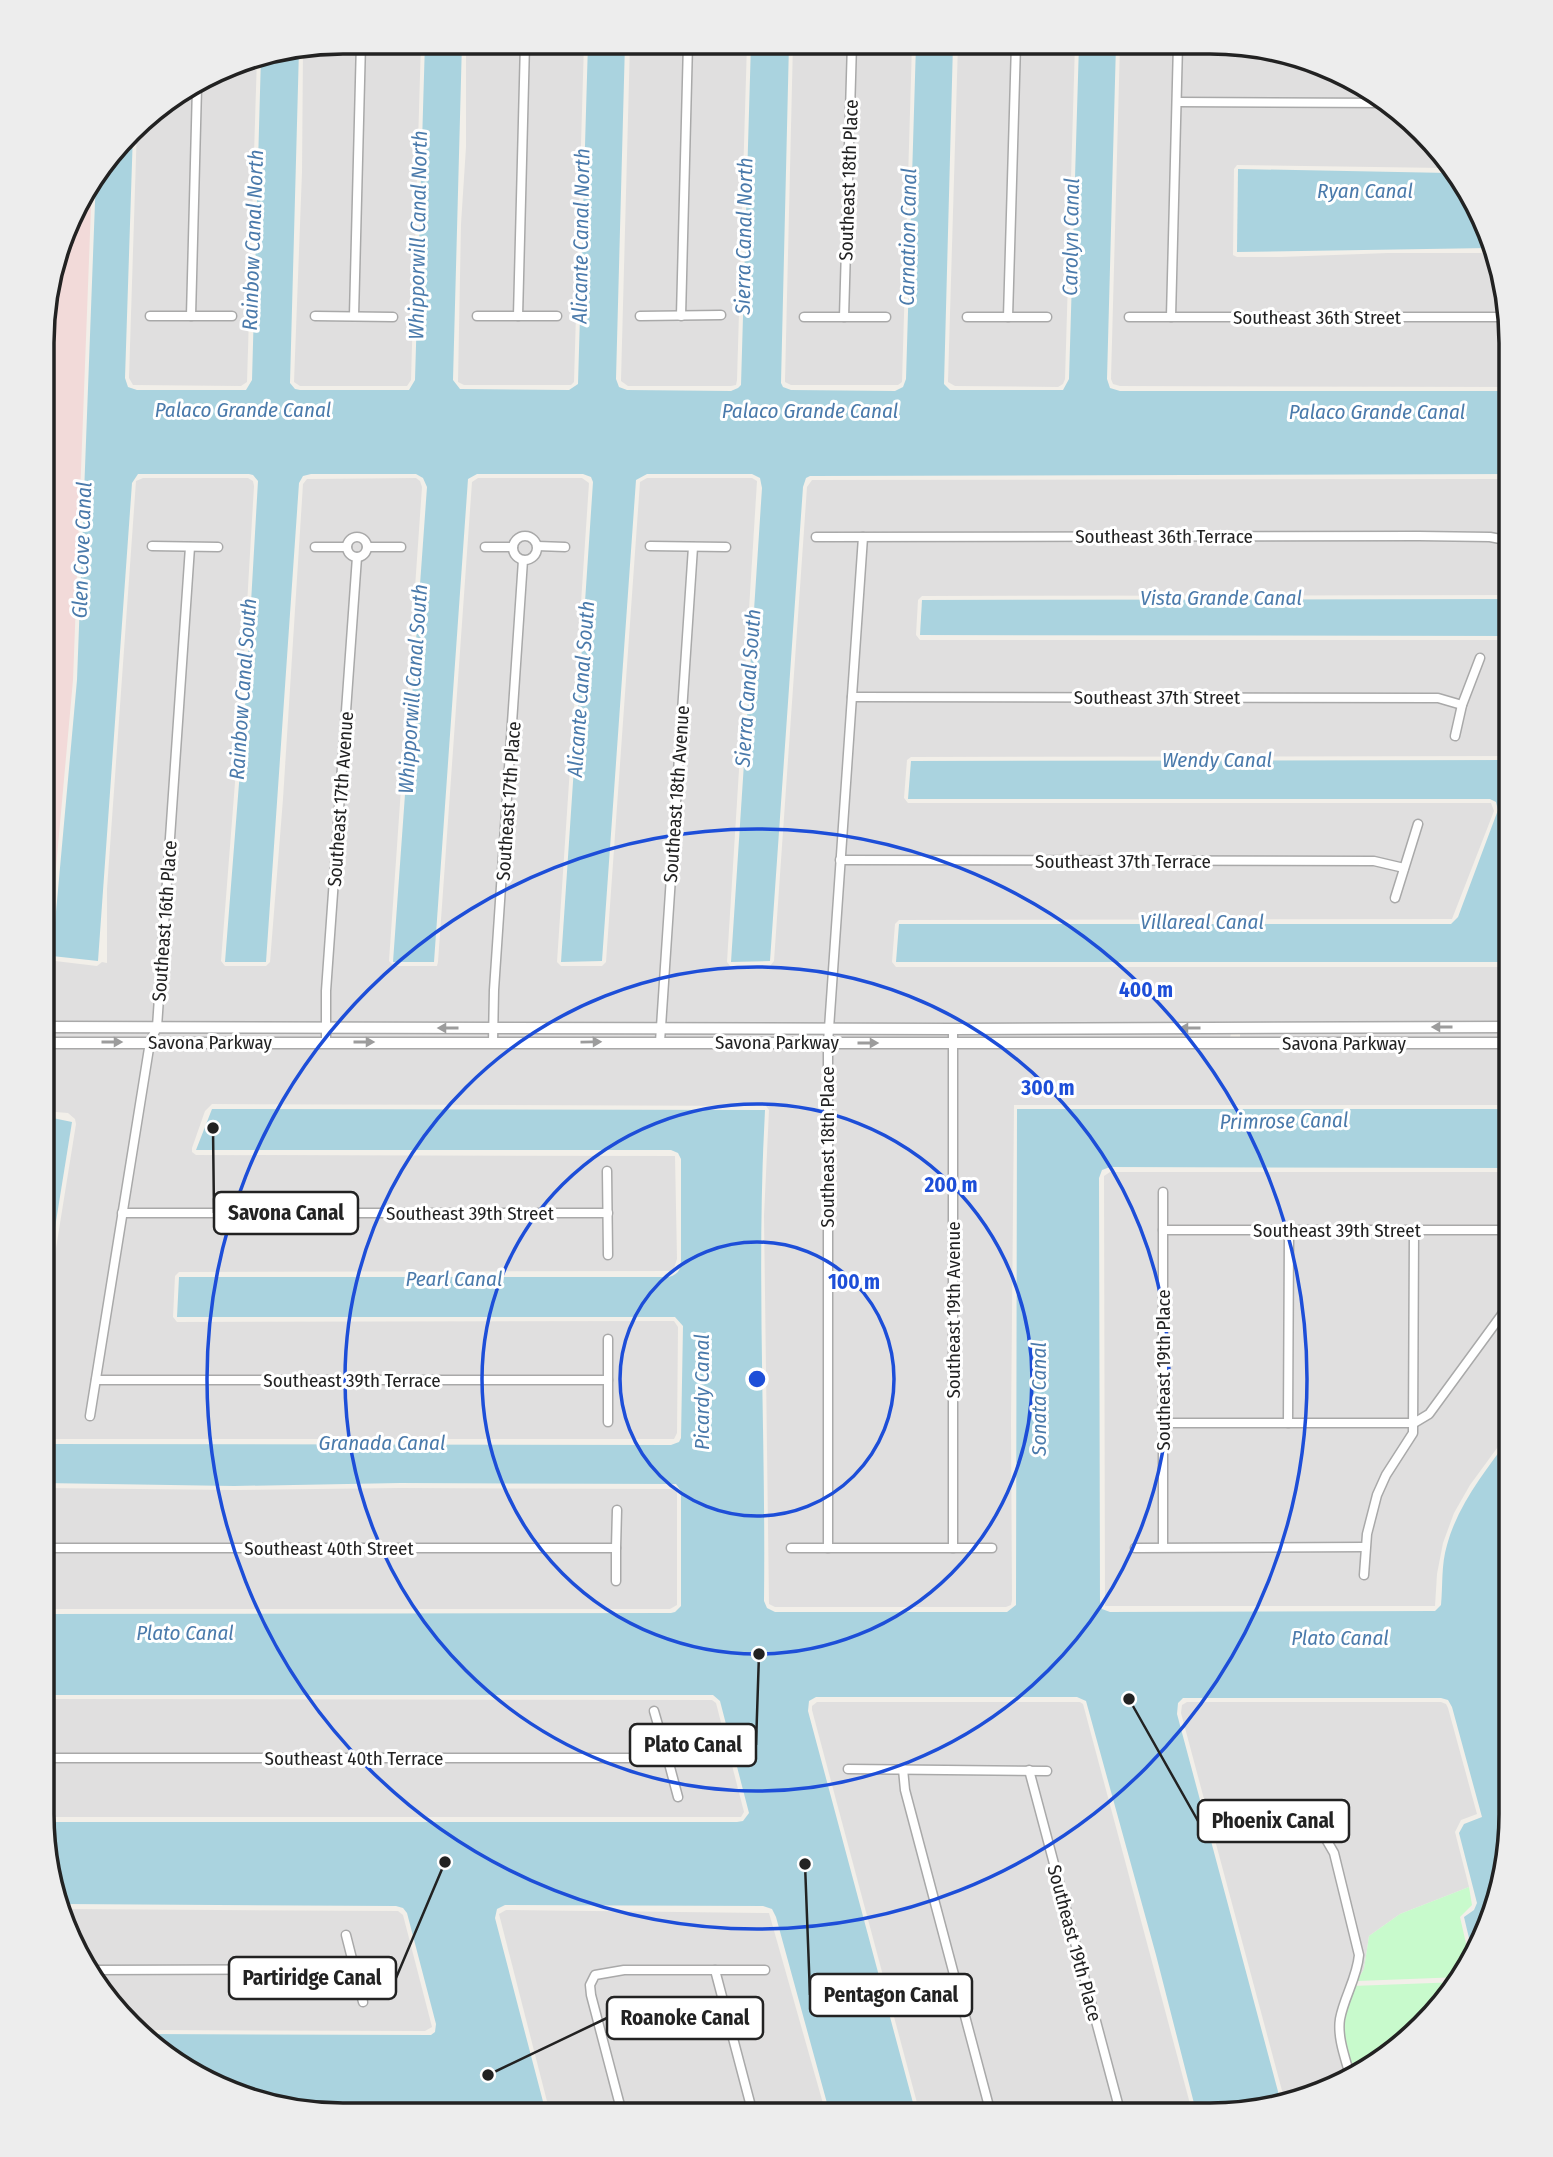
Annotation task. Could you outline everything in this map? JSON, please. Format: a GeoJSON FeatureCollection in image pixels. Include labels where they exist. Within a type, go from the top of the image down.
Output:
{"type":"FeatureCollection","features":[{"type":"Feature","properties":{"kind":"street"},"geometry":{"type":"LineString","coordinates":[[354,316],[361,54]]}},
{"type":"Feature","properties":{"kind":"street"},"geometry":{"type":"LineString","coordinates":[[518,316],[525,54]]}},
{"type":"Feature","properties":{"kind":"street"},"geometry":{"type":"LineString","coordinates":[[681,316],[688,54]]}},
{"type":"Feature","properties":{"kind":"street","name":"Southeast 18th Place"},"geometry":{"type":"LineString","coordinates":[[844,317],[852,54]]}},
{"type":"Feature","properties":{"kind":"street"},"geometry":{"type":"LineString","coordinates":[[1008,317],[1016,54]]}},
{"type":"Feature","properties":{"kind":"street"},"geometry":{"type":"LineString","coordinates":[[1171,317],[1178,54]]}},
{"type":"Feature","properties":{"kind":"street"},"geometry":{"type":"LineString","coordinates":[[191,317],[197,94]]}},
{"type":"Feature","properties":{"kind":"street"},"geometry":{"type":"LineString","coordinates":[[1177,102],[1370,103]]}},
{"type":"Feature","properties":{"kind":"street"},"geometry":{"type":"LineString","coordinates":[[640,316],[721,315]]}},
{"type":"Feature","properties":{"kind":"street"},"geometry":{"type":"LineString","coordinates":[[150,316],[232,316]]}},
{"type":"Feature","properties":{"kind":"street"},"geometry":{"type":"LineString","coordinates":[[315,316],[393,317]]}},
{"type":"Feature","properties":{"kind":"street"},"geometry":{"type":"LineString","coordinates":[[477,316],[557,316]]}},
{"type":"Feature","properties":{"kind":"street"},"geometry":{"type":"LineString","coordinates":[[804,317],[886,317]]}},
{"type":"Feature","properties":{"kind":"street"},"geometry":{"type":"LineString","coordinates":[[967,317],[1046,317]]}},
{"type":"Feature","properties":{"kind":"street","name":"Southeast 36th Street"},"geometry":{"type":"LineString","coordinates":[[1129,317],[1497,317]]}},
{"type":"Feature","properties":{"kind":"street"},"geometry":{"type":"LineString","coordinates":[[526,536],[533,539],[537,546],[534,556],[523,560],[514,554],[516,540],[526,536]]}},
{"type":"Feature","properties":{"kind":"street","name":"Southeast 36th Terrace"},"geometry":{"type":"LineString","coordinates":[[816,537],[1419,536],[1499,539]]}},
{"type":"Feature","properties":{"kind":"street"},"geometry":{"type":"LineString","coordinates":[[347,547],[352,539],[358,537],[363,539],[367,547]]}},
{"type":"Feature","properties":{"kind":"street","name":"Southeast 18th Place"},"geometry":{"type":"LineString","coordinates":[[828,1548],[828,1043],[863,537]]}},
{"type":"Feature","properties":{"kind":"street"},"geometry":{"type":"LineString","coordinates":[[152,546],[218,547]]}},
{"type":"Feature","properties":{"kind":"street"},"geometry":{"type":"LineString","coordinates":[[537,546],[565,547]]}},
{"type":"Feature","properties":{"kind":"street"},"geometry":{"type":"LineString","coordinates":[[650,546],[726,547]]}},
{"type":"Feature","properties":{"kind":"street","name":"Southeast 16th Place"},"geometry":{"type":"LineString","coordinates":[[90,1416],[150,1042],[157,1027],[190,547]]}},
{"type":"Feature","properties":{"kind":"street"},"geometry":{"type":"LineString","coordinates":[[315,547],[347,547]]}},
{"type":"Feature","properties":{"kind":"street"},"geometry":{"type":"LineString","coordinates":[[347,547],[349,553],[357,557],[363,555],[367,547]]}},
{"type":"Feature","properties":{"kind":"street"},"geometry":{"type":"LineString","coordinates":[[367,547],[401,547]]}},
{"type":"Feature","properties":{"kind":"street"},"geometry":{"type":"LineString","coordinates":[[485,547],[513,547]]}},
{"type":"Feature","properties":{"kind":"street","name":"Southeast 18th Avenue"},"geometry":{"type":"LineString","coordinates":[[660,1042],[693,547]]}},
{"type":"Feature","properties":{"kind":"street","name":"Southeast 17th Avenue"},"geometry":{"type":"LineString","coordinates":[[326,1042],[327,978],[357,557]]}},
{"type":"Feature","properties":{"kind":"street","name":"Southeast 17th Place"},"geometry":{"type":"LineString","coordinates":[[493,1042],[523,560]]}},
{"type":"Feature","properties":{"kind":"street"},"geometry":{"type":"LineString","coordinates":[[1455,736],[1462,705],[1480,658]]}},
{"type":"Feature","properties":{"kind":"street","name":"Southeast 37th Street"},"geometry":{"type":"LineString","coordinates":[[852,697],[1438,698],[1462,705]]}},
{"type":"Feature","properties":{"kind":"street"},"geometry":{"type":"LineString","coordinates":[[1395,898],[1418,824]]}},
{"type":"Feature","properties":{"kind":"street","name":"Southeast 37th Terrace"},"geometry":{"type":"LineString","coordinates":[[840,860],[1362,861],[1382,862],[1404,868]]}},
{"type":"Feature","properties":{"kind":"street","name":"Savona Parkway"},"geometry":{"type":"LineString","coordinates":[[54,1027],[1499,1027]]}},
{"type":"Feature","properties":{"kind":"street"},"geometry":{"type":"LineString","coordinates":[[1234,1043],[1236,1028]]}},
{"type":"Feature","properties":{"kind":"street","name":"Southeast 19th Avenue"},"geometry":{"type":"LineString","coordinates":[[953,1029],[953,1548]]}},
{"type":"Feature","properties":{"kind":"street","name":"Savona Parkway"},"geometry":{"type":"LineString","coordinates":[[54,1043],[1499,1043]]}},
{"type":"Feature","properties":{"kind":"street"},"geometry":{"type":"LineString","coordinates":[[607,1171],[608,1255]]}},
{"type":"Feature","properties":{"kind":"street","name":"Southeast 19th Place"},"geometry":{"type":"LineString","coordinates":[[1163,1192],[1163,1548]]}},
{"type":"Feature","properties":{"kind":"street","name":"Southeast 39th Street"},"geometry":{"type":"LineString","coordinates":[[122,1213],[607,1213]]}},
{"type":"Feature","properties":{"kind":"street","name":"Southeast 39th Street"},"geometry":{"type":"LineString","coordinates":[[1163,1230],[1499,1230]]}},
{"type":"Feature","properties":{"kind":"street"},"geometry":{"type":"LineString","coordinates":[[1288,1423],[1289,1231]]}},
{"type":"Feature","properties":{"kind":"street"},"geometry":{"type":"LineString","coordinates":[[1364,1575],[1365,1547],[1377,1495],[1410,1440],[1414,1423],[1414,1231]]}},
{"type":"Feature","properties":{"kind":"street"},"geometry":{"type":"LineString","coordinates":[[1163,1423],[1414,1423],[1429,1414],[1499,1318]]}},
{"type":"Feature","properties":{"kind":"street"},"geometry":{"type":"LineString","coordinates":[[607,1339],[608,1422]]}},
{"type":"Feature","properties":{"kind":"street","name":"Southeast 39th Terrace"},"geometry":{"type":"LineString","coordinates":[[96,1380],[608,1380]]}},
{"type":"Feature","properties":{"kind":"street"},"geometry":{"type":"LineString","coordinates":[[616,1581],[617,1510]]}},
{"type":"Feature","properties":{"kind":"street"},"geometry":{"type":"LineString","coordinates":[[1135,1548],[1365,1547]]}},
{"type":"Feature","properties":{"kind":"street","name":"Southeast 40th Street"},"geometry":{"type":"LineString","coordinates":[[54,1548],[616,1548]]}},
{"type":"Feature","properties":{"kind":"street"},"geometry":{"type":"LineString","coordinates":[[791,1548],[992,1548]]}},
{"type":"Feature","properties":{"kind":"street"},"geometry":{"type":"LineString","coordinates":[[654,1712],[678,1797]]}},
{"type":"Feature","properties":{"kind":"street","name":"Southeast 40th Terrace"},"geometry":{"type":"LineString","coordinates":[[54,1758],[667,1756]]}},
{"type":"Feature","properties":{"kind":"street"},"geometry":{"type":"LineString","coordinates":[[848,1769],[1047,1770]]}},
{"type":"Feature","properties":{"kind":"street"},"geometry":{"type":"LineString","coordinates":[[903,1769],[905,1790],[988,2103]]}},
{"type":"Feature","properties":{"kind":"street","name":"Southeast 19th Place"},"geometry":{"type":"LineString","coordinates":[[1029,1770],[1118,2103]]}},
{"type":"Feature","properties":{"kind":"street"},"geometry":{"type":"LineString","coordinates":[[1322,1834],[1334,1853],[1359,1955],[1358,1969],[1340,2026],[1349,2067]]}},
{"type":"Feature","properties":{"kind":"street"},"geometry":{"type":"LineString","coordinates":[[346,1935],[363,2002]]}},
{"type":"Feature","properties":{"kind":"street"},"geometry":{"type":"LineString","coordinates":[[100,1970],[355,1969]]}},
{"type":"Feature","properties":{"kind":"street"},"geometry":{"type":"LineString","coordinates":[[619,2103],[590,1985],[595,1975],[624,1970],[765,1970]]}},
{"type":"Feature","properties":{"kind":"street"},"geometry":{"type":"LineString","coordinates":[[715,1970],[750,2103]]}},
{"type":"Feature","properties":{"kind":"shaded area"},"geometry":{"type":"Polygon","coordinates":[[[343,54],[421,54],[411,380],[407,386],[300,386],[294,382],[302,172],[303,57],[343,54]]]}},
{"type":"Feature","properties":{"kind":"shaded area"},"geometry":{"type":"Polygon","coordinates":[[[466,54],[584,54],[574,382],[571,385],[464,385],[458,382],[461,224],[466,147],[466,54]]]}},
{"type":"Feature","properties":{"kind":"shaded area"},"geometry":{"type":"Polygon","coordinates":[[[630,54],[747,54],[736,385],[628,386],[621,381],[630,54]]]}},
{"type":"Feature","properties":{"kind":"shaded area"},"geometry":{"type":"Polygon","coordinates":[[[793,54],[912,54],[902,382],[898,385],[791,385],[785,382],[793,54]]]}},
{"type":"Feature","properties":{"kind":"shaded area"},"geometry":{"type":"Polygon","coordinates":[[[958,54],[1075,54],[1065,379],[1058,387],[955,386],[948,382],[958,54]]]}},
{"type":"Feature","properties":{"kind":"shaded area"},"geometry":{"type":"Polygon","coordinates":[[[1120,54],[1210,54],[1248,57],[1285,64],[1320,76],[1354,93],[1386,114],[1414,139],[1440,168],[1237,165],[1234,169],[1233,255],[1281,257],[1484,253],[1489,268],[1498,324],[1499,387],[1120,386],[1113,384],[1111,379],[1120,54]]]}},
{"type":"Feature","properties":{"kind":"shaded area"},"geometry":{"type":"Polygon","coordinates":[[[257,68],[247,382],[241,386],[133,385],[129,378],[137,142],[167,114],[199,93],[257,68]]]}},
{"type":"Feature","properties":{"kind":"shaded area"},"geometry":{"type":"Polygon","coordinates":[[[91,202],[73,680],[54,890],[55,324],[64,268],[76,233],[91,202]]]}},
{"type":"Feature","properties":{"kind":"shaded area"},"geometry":{"type":"Polygon","coordinates":[[[143,478],[248,478],[253,481],[254,486],[241,706],[221,961],[225,966],[266,966],[270,962],[303,484],[307,479],[416,478],[422,487],[389,961],[394,966],[437,966],[438,962],[472,482],[478,478],[582,478],[589,483],[557,962],[561,966],[602,966],[606,962],[640,482],[647,478],[752,478],[757,481],[727,962],[731,967],[770,966],[774,961],[807,487],[812,480],[1499,479],[1499,595],[922,596],[918,600],[916,635],[920,640],[1499,640],[1499,756],[911,757],[907,760],[904,798],[908,803],[1491,803],[1494,811],[1452,919],[899,920],[895,924],[892,962],[896,967],[1499,967],[1499,1022],[953,1024],[54,1021],[55,961],[97,966],[102,962],[107,963],[107,889],[136,481],[143,478]]]}},
{"type":"Feature","properties":{"kind":"shaded area"},"geometry":{"type":"Polygon","coordinates":[[[54,1032],[1231,1033],[1230,1038],[54,1037],[54,1032]]]}},
{"type":"Feature","properties":{"kind":"shaded area"},"geometry":{"type":"Polygon","coordinates":[[[1499,1032],[1499,1037],[1240,1038],[1240,1033],[1499,1032]]]}},
{"type":"Feature","properties":{"kind":"shaded area"},"geometry":{"type":"Polygon","coordinates":[[[54,1048],[1499,1048],[1499,1105],[1014,1105],[1011,1605],[775,1607],[769,1604],[764,1216],[769,1110],[766,1106],[212,1104],[205,1111],[192,1148],[196,1155],[675,1156],[677,1259],[673,1271],[179,1272],[175,1276],[173,1317],[177,1322],[674,1321],[678,1327],[677,1433],[674,1439],[54,1439],[54,1261],[76,1124],[75,1119],[68,1113],[54,1112],[54,1048]]]}},
{"type":"Feature","properties":{"kind":"shaded area"},"geometry":{"type":"Polygon","coordinates":[[[1110,1172],[1499,1172],[1499,1445],[1470,1485],[1454,1513],[1443,1543],[1435,1606],[1105,1606],[1104,1176],[1110,1172]]]}},
{"type":"Feature","properties":{"kind":"shaded area"},"geometry":{"type":"Polygon","coordinates":[[[54,1488],[675,1489],[677,1605],[670,1609],[54,1609],[54,1488]]]}},
{"type":"Feature","properties":{"kind":"shaded area"},"geometry":{"type":"Polygon","coordinates":[[[54,1699],[712,1700],[716,1703],[744,1812],[741,1817],[54,1817],[54,1699]]]}},
{"type":"Feature","properties":{"kind":"shaded area"},"geometry":{"type":"Polygon","coordinates":[[[817,1702],[1083,1704],[1190,2103],[917,2103],[812,1706],[817,1702]]]}},
{"type":"Feature","properties":{"kind":"shaded area"},"geometry":{"type":"Polygon","coordinates":[[[1187,1702],[1441,1702],[1448,1708],[1477,1814],[1461,1820],[1455,1832],[1469,1887],[1400,1914],[1369,1936],[1364,1969],[1357,1981],[1350,1982],[1338,2011],[1346,2068],[1285,2093],[1283,2093],[1181,1713],[1182,1705],[1187,1702]]]}},
{"type":"Feature","properties":{"kind":"shaded area"},"geometry":{"type":"Polygon","coordinates":[[[71,1909],[398,1911],[403,1915],[432,2027],[425,2031],[152,2030],[126,2004],[103,1974],[84,1942],[71,1909]]]}},
{"type":"Feature","properties":{"kind":"shaded area"},"geometry":{"type":"Polygon","coordinates":[[[506,1910],[769,1913],[823,2103],[547,2103],[499,1914],[506,1910]]]}},
{"type":"Feature","properties":{"kind":"green space"},"geometry":{"type":"Polygon","coordinates":[[[1469,1887],[1472,1905],[1460,1917],[1467,1946],[1450,1974],[1448,1978],[1357,1981],[1364,1969],[1369,1936],[1400,1914],[1469,1887]]]}},
{"type":"Feature","properties":{"kind":"green space"},"geometry":{"type":"Polygon","coordinates":[[[1444,1983],[1400,2031],[1348,2067],[1342,2013],[1352,1986],[1444,1983]]]}},
{"type":"Feature","properties":{"kind":"water"},"geometry":{"type":"Polygon","coordinates":[[[425,54],[462,54],[453,380],[460,389],[569,390],[578,384],[588,54],[625,54],[616,379],[619,387],[627,390],[731,391],[741,385],[751,54],[789,54],[781,383],[783,387],[791,390],[895,391],[903,387],[906,379],[916,54],[953,54],[944,384],[950,390],[1063,390],[1069,379],[1079,54],[1116,54],[1107,379],[1110,388],[1120,391],[1499,391],[1499,474],[806,478],[803,487],[770,961],[731,962],[762,488],[760,478],[752,474],[647,474],[636,480],[602,961],[561,962],[593,482],[591,477],[583,474],[477,474],[468,479],[434,962],[393,962],[427,487],[423,478],[416,474],[303,476],[299,483],[266,962],[225,962],[245,707],[258,481],[249,474],[138,474],[132,483],[98,961],[54,956],[77,680],[95,195],[103,183],[133,146],[125,378],[128,387],[137,390],[246,390],[252,380],[261,66],[299,58],[290,383],[300,390],[409,390],[415,380],[425,54]]]}},
{"type":"Feature","properties":{"kind":"water","name":"Ryan Canal"},"geometry":{"type":"Polygon","coordinates":[[[1238,169],[1443,173],[1469,215],[1482,248],[1237,252],[1238,169]]]}},
{"type":"Feature","properties":{"kind":"water"},"geometry":{"type":"Polygon","coordinates":[[[1499,599],[1499,636],[920,635],[922,600],[1499,599]]]}},
{"type":"Feature","properties":{"kind":"water"},"geometry":{"type":"Polygon","coordinates":[[[1499,760],[1499,962],[896,962],[899,924],[1451,924],[1458,917],[1498,810],[1496,802],[1490,799],[908,799],[911,761],[1499,760]]]}},
{"type":"Feature","properties":{"kind":"water"},"geometry":{"type":"Polygon","coordinates":[[[212,1109],[765,1110],[761,1294],[764,1601],[767,1608],[775,1612],[1007,1612],[1016,1605],[1017,1109],[1499,1109],[1499,1168],[1110,1167],[1102,1170],[1099,1178],[1102,1609],[1110,1612],[1435,1611],[1441,1605],[1445,1552],[1458,1515],[1499,1453],[1498,1833],[1489,1889],[1470,1941],[1464,1917],[1474,1910],[1477,1903],[1459,1833],[1464,1824],[1482,1817],[1448,1700],[1183,1698],[1178,1703],[1177,1714],[1279,2094],[1229,2102],[1194,2103],[1086,1701],[1077,1697],[816,1697],[809,1701],[808,1711],[913,2103],[827,2103],[776,1917],[772,1909],[763,1906],[505,1905],[497,1909],[495,1918],[543,2103],[343,2103],[305,2100],[250,2087],[199,2064],[157,2034],[431,2035],[435,2032],[436,2024],[407,1913],[396,1906],[69,1904],[60,1870],[54,1822],[737,1822],[743,1821],[749,1813],[720,1701],[713,1695],[54,1695],[54,1614],[671,1613],[681,1606],[681,1491],[676,1484],[400,1483],[234,1486],[54,1483],[54,1444],[671,1445],[679,1442],[681,1438],[683,1326],[675,1317],[177,1317],[179,1277],[669,1277],[677,1273],[681,1263],[681,1159],[678,1153],[671,1150],[196,1150],[212,1109]]]}},
{"type":"Feature","properties":{"kind":"water"},"geometry":{"type":"Polygon","coordinates":[[[54,1118],[72,1122],[54,1234],[54,1118]]]}},
{"type":"Feature","properties":{"kind":"place","name":"Savona Canal"},"geometry":{"type":"Point","coordinates":[213,1128]}},
{"type":"Feature","properties":{"kind":"place","name":"Plato Canal"},"geometry":{"type":"Point","coordinates":[759,1654]}},
{"type":"Feature","properties":{"kind":"place","name":"Phoenix Canal"},"geometry":{"type":"Point","coordinates":[1129,1699]}},
{"type":"Feature","properties":{"kind":"place","name":"Partiridge Canal"},"geometry":{"type":"Point","coordinates":[445,1862]}},
{"type":"Feature","properties":{"kind":"place","name":"Pentagon Canal"},"geometry":{"type":"Point","coordinates":[805,1864]}},
{"type":"Feature","properties":{"kind":"place","name":"Roanoke Canal"},"geometry":{"type":"Point","coordinates":[488,2075]}},
{"type":"Feature","properties":{"kind":"water label","name":"Whipporwill Canal North"},"geometry":{"type":"Point","coordinates":[418,235]}},
{"type":"Feature","properties":{"kind":"water label","name":"Alicante Canal North"},"geometry":{"type":"Point","coordinates":[581,236]}},
{"type":"Feature","properties":{"kind":"water label","name":"Sierra Canal North"},"geometry":{"type":"Point","coordinates":[744,236]}},
{"type":"Feature","properties":{"kind":"water label","name":"Carnation Canal"},"geometry":{"type":"Point","coordinates":[908,237]}},
{"type":"Feature","properties":{"kind":"water label","name":"Carolyn Canal"},"geometry":{"type":"Point","coordinates":[1071,237]}},
{"type":"Feature","properties":{"kind":"water label","name":"Rainbow Canal North"},"geometry":{"type":"Point","coordinates":[253,240]}},
{"type":"Feature","properties":{"kind":"water label","name":"Palaco Grande Canal"},"geometry":{"type":"Point","coordinates":[243,410]}},
{"type":"Feature","properties":{"kind":"water label","name":"Palaco Grande Canal"},"geometry":{"type":"Point","coordinates":[810,411]}},
{"type":"Feature","properties":{"kind":"water label","name":"Palaco Grande Canal"},"geometry":{"type":"Point","coordinates":[1377,412]}},
{"type":"Feature","properties":{"kind":"water label","name":"Glen Cove Canal"},"geometry":{"type":"Point","coordinates":[82,550]}},
{"type":"Feature","properties":{"kind":"water label","name":"Vista Grande Canal"},"geometry":{"type":"Point","coordinates":[1221,598]}},
{"type":"Feature","properties":{"kind":"water label","name":"Sierra Canal South"},"geometry":{"type":"Point","coordinates":[748,688]}},
{"type":"Feature","properties":{"kind":"water label","name":"Rainbow Canal South"},"geometry":{"type":"Point","coordinates":[243,689]}},
{"type":"Feature","properties":{"kind":"water label","name":"Whipporwill Canal South"},"geometry":{"type":"Point","coordinates":[413,689]}},
{"type":"Feature","properties":{"kind":"water label","name":"Alicante Canal South"},"geometry":{"type":"Point","coordinates":[581,689]}},
{"type":"Feature","properties":{"kind":"water label","name":"Wendy Canal"},"geometry":{"type":"Point","coordinates":[1217,760]}},
{"type":"Feature","properties":{"kind":"water label","name":"Villareal Canal"},"geometry":{"type":"Point","coordinates":[1202,922]}},
{"type":"Feature","properties":{"kind":"water label","name":"Primrose Canal"},"geometry":{"type":"Point","coordinates":[1284,1121]}},
{"type":"Feature","properties":{"kind":"water label","name":"Pearl Canal"},"geometry":{"type":"Point","coordinates":[454,1279]}},
{"type":"Feature","properties":{"kind":"water label","name":"Picardy Canal"},"geometry":{"type":"Point","coordinates":[702,1392]}},
{"type":"Feature","properties":{"kind":"water label","name":"Sonata Canal"},"geometry":{"type":"Point","coordinates":[1039,1399]}},
{"type":"Feature","properties":{"kind":"water label","name":"Granada Canal"},"geometry":{"type":"Point","coordinates":[382,1443]}}]}
